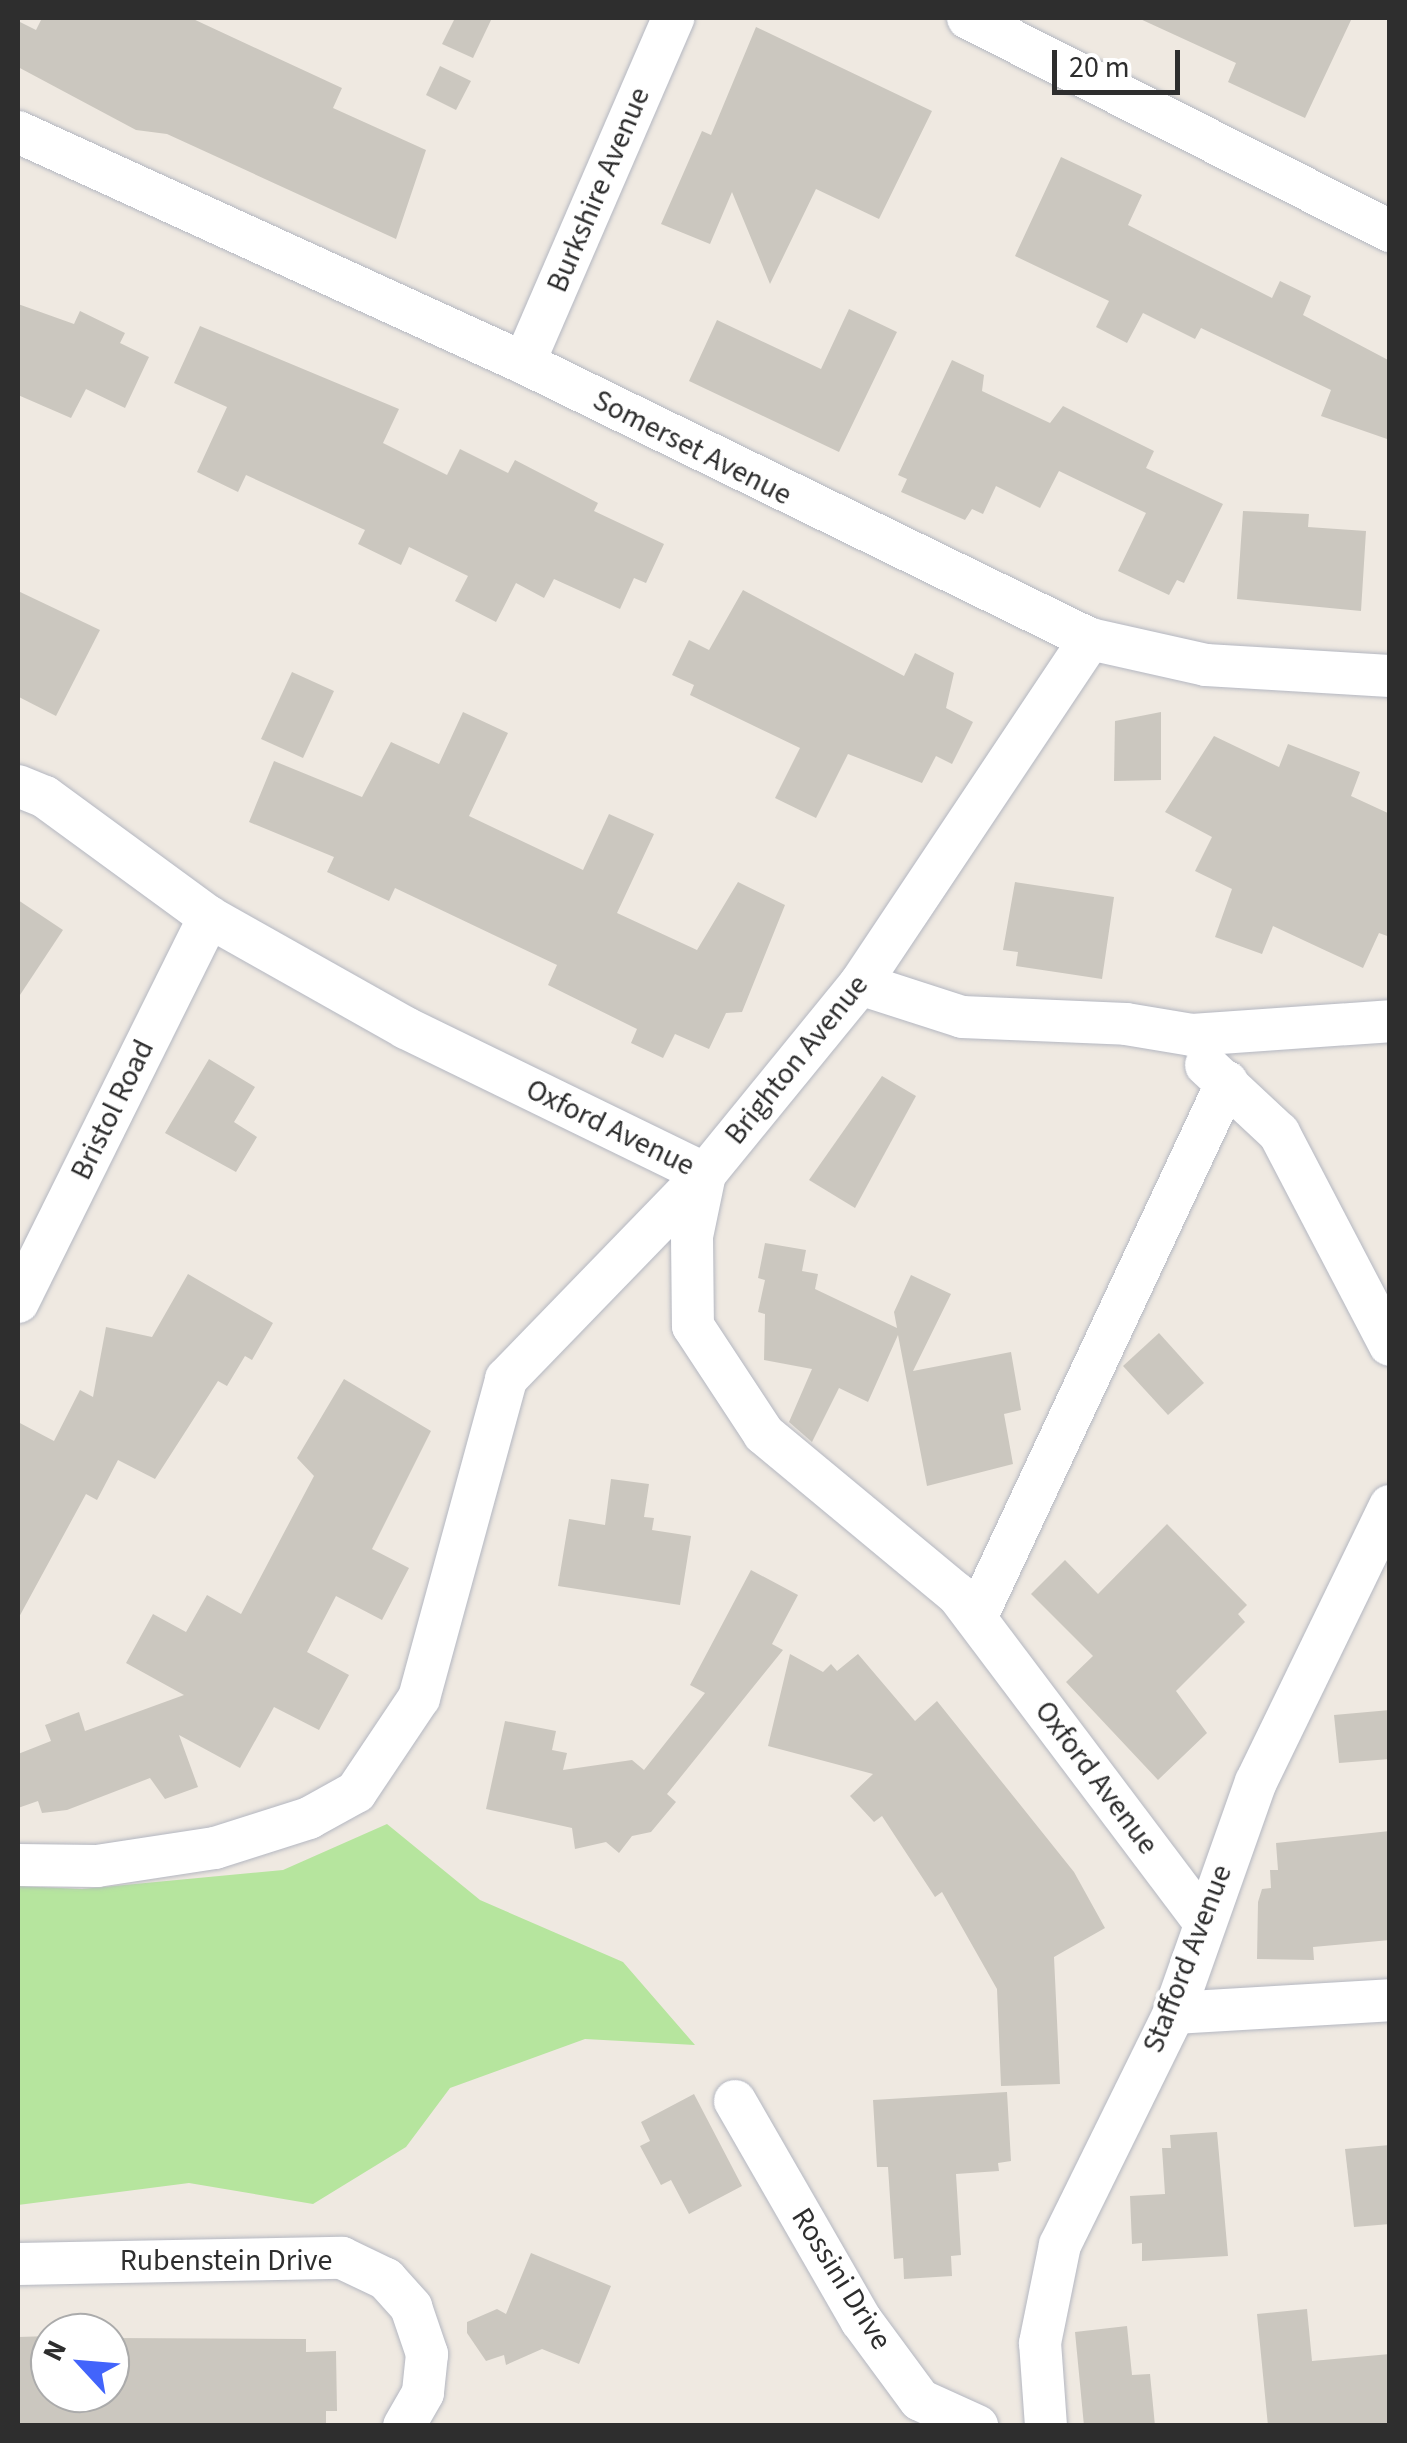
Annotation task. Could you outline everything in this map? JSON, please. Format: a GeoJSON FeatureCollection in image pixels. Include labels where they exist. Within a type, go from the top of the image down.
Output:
{"type":"FeatureCollection","features":[{"type":"Feature","properties":{"kind":"street","name":"Burkshire Avenue"},"geometry":{"type":"LineString","coordinates":[[524,363],[673,18]]}},
{"type":"Feature","properties":{"kind":"street"},"geometry":{"type":"LineString","coordinates":[[968,18],[1390,231]]}},
{"type":"Feature","properties":{"kind":"street","name":"Somerset Avenue"},"geometry":{"type":"LineString","coordinates":[[18,132],[524,363],[1090,640],[1206,666],[1390,676]]}},
{"type":"Feature","properties":{"kind":"street","name":"Brighton Avenue"},"geometry":{"type":"LineString","coordinates":[[18,1866],[146,1860],[271,1833],[356,1792],[394,1741],[419,1698],[459,1567],[506,1378],[706,1174],[860,984],[1090,640]]}},
{"type":"Feature","properties":{"kind":"street","name":"Oxford Avenue"},"geometry":{"type":"LineString","coordinates":[[18,786],[44,797],[209,918],[406,1028],[706,1174],[692,1236],[693,1326],[764,1434],[913,1552],[976,1618],[1202,1919]]}},
{"type":"Feature","properties":{"kind":"street","name":"Bristol Road"},"geometry":{"type":"LineString","coordinates":[[18,1302],[209,918]]}},
{"type":"Feature","properties":{"kind":"street"},"geometry":{"type":"LineString","coordinates":[[860,984],[962,1016],[1126,1024],[1192,1035],[1390,1021]]}},
{"type":"Feature","properties":{"kind":"street"},"geometry":{"type":"LineString","coordinates":[[1126,1024],[1172,1040],[1227,1082],[1279,1133],[1390,1344]]}},
{"type":"Feature","properties":{"kind":"street"},"geometry":{"type":"LineString","coordinates":[[976,1618],[1227,1082]]}},
{"type":"Feature","properties":{"kind":"street","name":"Stafford Avenue"},"geometry":{"type":"LineString","coordinates":[[1046,2425],[1040,2343],[1060,2246],[1174,2012],[1202,1919],[1256,1782],[1388,1517]]}},
{"type":"Feature","properties":{"kind":"street"},"geometry":{"type":"LineString","coordinates":[[1174,2012],[1390,2000]]}},
{"type":"Feature","properties":{"kind":"street","name":"Rossini Drive"},"geometry":{"type":"LineString","coordinates":[[736,2101],[861,2320],[920,2400],[977,2426]]}},
{"type":"Feature","properties":{"kind":"street","name":"Rubenstein Drive"},"geometry":{"type":"LineString","coordinates":[[18,2264],[342,2258],[386,2279],[411,2306],[426,2354],[423,2393],[404,2426]]}},
{"type":"Feature","properties":{"kind":"street"},"geometry":{"type":"LineString","coordinates":[[1028,2426],[1046,2425]]}},
{"type":"Feature","properties":{"kind":"green space"},"geometry":{"type":"Polygon","coordinates":[[[387,1824],[480,1900],[623,1962],[695,2045],[585,2039],[450,2088],[406,2147],[313,2204],[189,2183],[18,2205],[18,1886],[82,1889],[283,1870],[387,1824]]]}},
{"type":"Feature","properties":{"kind":"building"},"geometry":{"type":"Polygon","coordinates":[[[42,18],[191,18],[342,88],[333,108],[426,150],[396,239],[167,134],[136,130],[18,67],[18,21],[36,30],[42,18]]]}},
{"type":"Feature","properties":{"kind":"building"},"geometry":{"type":"Polygon","coordinates":[[[455,18],[492,18],[473,58],[442,44],[455,18]]]}},
{"type":"Feature","properties":{"kind":"building"},"geometry":{"type":"Polygon","coordinates":[[[1138,18],[1352,18],[1305,118],[1228,82],[1236,63],[1138,18]]]}},
{"type":"Feature","properties":{"kind":"building"},"geometry":{"type":"Polygon","coordinates":[[[756,27],[932,111],[879,219],[816,189],[770,284],[732,192],[710,244],[661,224],[702,131],[711,135],[756,27]]]}},
{"type":"Feature","properties":{"kind":"building"},"geometry":{"type":"Polygon","coordinates":[[[440,66],[471,81],[456,110],[426,95],[440,66]]]}},
{"type":"Feature","properties":{"kind":"building"},"geometry":{"type":"Polygon","coordinates":[[[1061,157],[1142,195],[1128,225],[1272,298],[1280,281],[1311,296],[1303,315],[1390,361],[1390,440],[1321,416],[1331,390],[1201,328],[1195,339],[1143,313],[1127,343],[1096,327],[1109,301],[1015,256],[1061,157]]]}},
{"type":"Feature","properties":{"kind":"building"},"geometry":{"type":"Polygon","coordinates":[[[18,304],[74,324],[80,311],[125,333],[120,343],[149,357],[125,408],[86,389],[71,418],[18,395],[18,304]]]}},
{"type":"Feature","properties":{"kind":"building"},"geometry":{"type":"Polygon","coordinates":[[[849,309],[897,332],[839,452],[689,381],[717,320],[821,369],[849,309]]]}},
{"type":"Feature","properties":{"kind":"building"},"geometry":{"type":"Polygon","coordinates":[[[200,326],[399,409],[383,443],[447,475],[460,449],[508,473],[515,460],[598,503],[594,511],[664,544],[646,583],[634,578],[620,609],[554,579],[544,598],[516,583],[496,622],[455,601],[468,576],[409,547],[401,565],[358,544],[365,530],[246,475],[238,492],[197,472],[227,407],[174,383],[200,326]]]}},
{"type":"Feature","properties":{"kind":"building"},"geometry":{"type":"Polygon","coordinates":[[[952,360],[984,375],[982,391],[1050,423],[1063,406],[1154,451],[1146,468],[1223,504],[1184,583],[1177,580],[1169,595],[1118,571],[1146,513],[1059,471],[1040,508],[996,486],[983,514],[972,509],[965,520],[901,492],[907,479],[898,475],[952,360]]]}},
{"type":"Feature","properties":{"kind":"building"},"geometry":{"type":"Polygon","coordinates":[[[1243,511],[1309,514],[1308,527],[1366,531],[1361,611],[1237,599],[1243,511]]]}},
{"type":"Feature","properties":{"kind":"building"},"geometry":{"type":"Polygon","coordinates":[[[743,590],[904,676],[915,653],[954,673],[946,708],[973,722],[952,764],[936,756],[922,783],[848,754],[816,818],[775,798],[800,748],[690,695],[694,685],[672,675],[689,640],[709,650],[743,590]]]}},
{"type":"Feature","properties":{"kind":"building"},"geometry":{"type":"Polygon","coordinates":[[[18,591],[100,630],[56,716],[19,697],[18,591]]]}},
{"type":"Feature","properties":{"kind":"building"},"geometry":{"type":"Polygon","coordinates":[[[292,672],[334,691],[303,758],[261,739],[292,672]]]}},
{"type":"Feature","properties":{"kind":"building"},"geometry":{"type":"Polygon","coordinates":[[[463,712],[508,733],[469,816],[583,870],[609,814],[654,834],[617,913],[697,950],[738,882],[785,905],[742,1012],[726,1013],[709,1049],[675,1034],[663,1058],[631,1043],[637,1029],[548,985],[557,965],[395,888],[389,901],[327,872],[334,857],[249,822],[274,761],[362,797],[391,742],[439,764],[463,712]]]}},
{"type":"Feature","properties":{"kind":"building"},"geometry":{"type":"Polygon","coordinates":[[[1161,712],[1161,780],[1114,781],[1115,721],[1161,712]]]}},
{"type":"Feature","properties":{"kind":"building"},"geometry":{"type":"Polygon","coordinates":[[[1214,736],[1279,767],[1288,744],[1360,772],[1351,796],[1390,814],[1390,937],[1379,933],[1363,968],[1273,926],[1262,954],[1215,937],[1232,889],[1195,871],[1212,837],[1165,812],[1214,736]]]}},
{"type":"Feature","properties":{"kind":"building"},"geometry":{"type":"Polygon","coordinates":[[[1015,882],[1114,897],[1102,979],[1016,966],[1018,952],[1003,950],[1015,882]]]}},
{"type":"Feature","properties":{"kind":"building"},"geometry":{"type":"Polygon","coordinates":[[[18,900],[63,930],[18,998],[18,900]]]}},
{"type":"Feature","properties":{"kind":"building"},"geometry":{"type":"Polygon","coordinates":[[[209,1059],[255,1087],[234,1122],[257,1137],[236,1172],[165,1133],[209,1059]]]}},
{"type":"Feature","properties":{"kind":"building"},"geometry":{"type":"Polygon","coordinates":[[[882,1076],[916,1096],[855,1208],[809,1180],[882,1076]]]}},
{"type":"Feature","properties":{"kind":"building"},"geometry":{"type":"Polygon","coordinates":[[[765,1243],[806,1250],[802,1271],[818,1274],[815,1289],[897,1328],[894,1312],[911,1275],[951,1294],[913,1371],[1011,1352],[1021,1410],[1004,1414],[1013,1464],[927,1486],[898,1335],[868,1402],[839,1388],[812,1442],[789,1422],[812,1369],[764,1360],[765,1314],[758,1312],[765,1280],[758,1278],[765,1243]]]}},
{"type":"Feature","properties":{"kind":"building"},"geometry":{"type":"Polygon","coordinates":[[[188,1274],[273,1323],[252,1360],[245,1356],[227,1386],[218,1381],[155,1479],[118,1460],[97,1500],[86,1494],[18,1619],[18,1422],[54,1441],[80,1390],[93,1397],[106,1327],[152,1337],[188,1274]]]}},
{"type":"Feature","properties":{"kind":"building"},"geometry":{"type":"Polygon","coordinates":[[[1159,1333],[1204,1383],[1168,1415],[1123,1366],[1159,1333]]]}},
{"type":"Feature","properties":{"kind":"building"},"geometry":{"type":"Polygon","coordinates":[[[344,1379],[431,1431],[372,1549],[409,1568],[382,1620],[336,1596],[307,1652],[349,1675],[319,1730],[274,1707],[240,1768],[179,1735],[198,1787],[165,1799],[150,1778],[67,1810],[42,1813],[38,1801],[18,1808],[18,1754],[51,1741],[45,1725],[79,1712],[85,1731],[184,1695],[126,1663],[153,1614],[186,1632],[207,1595],[241,1614],[314,1476],[297,1458],[344,1379]]]}},
{"type":"Feature","properties":{"kind":"building"},"geometry":{"type":"Polygon","coordinates":[[[611,1479],[649,1484],[644,1517],[654,1518],[652,1530],[691,1536],[680,1605],[558,1586],[569,1519],[605,1525],[611,1479]]]}},
{"type":"Feature","properties":{"kind":"building"},"geometry":{"type":"Polygon","coordinates":[[[1167,1524],[1247,1605],[1238,1614],[1245,1622],[1176,1691],[1207,1733],[1158,1780],[1066,1682],[1093,1656],[1031,1594],[1065,1560],[1098,1594],[1167,1524]]]}},
{"type":"Feature","properties":{"kind":"building"},"geometry":{"type":"Polygon","coordinates":[[[751,1570],[798,1595],[772,1644],[783,1650],[667,1794],[676,1802],[651,1832],[632,1836],[619,1853],[606,1842],[575,1849],[572,1828],[486,1809],[505,1721],[556,1731],[552,1750],[567,1753],[563,1770],[632,1760],[644,1770],[705,1693],[690,1685],[751,1570]]]}},
{"type":"Feature","properties":{"kind":"building"},"geometry":{"type":"Polygon","coordinates":[[[790,1654],[823,1672],[831,1664],[837,1671],[858,1654],[915,1721],[937,1701],[1074,1872],[1105,1928],[1054,1957],[1060,2084],[1001,2086],[997,1989],[942,1892],[935,1897],[882,1816],[874,1822],[850,1796],[873,1774],[768,1746],[790,1654]]]}},
{"type":"Feature","properties":{"kind":"building"},"geometry":{"type":"Polygon","coordinates":[[[1390,1710],[1390,1759],[1339,1763],[1334,1715],[1390,1710]]]}},
{"type":"Feature","properties":{"kind":"building"},"geometry":{"type":"Polygon","coordinates":[[[1390,1831],[1390,1940],[1313,1947],[1314,1960],[1257,1959],[1258,1902],[1262,1889],[1271,1888],[1270,1870],[1278,1870],[1276,1843],[1390,1831]]]}},
{"type":"Feature","properties":{"kind":"building"},"geometry":{"type":"Polygon","coordinates":[[[1007,2092],[1011,2161],[998,2163],[999,2171],[956,2174],[961,2255],[951,2256],[952,2276],[904,2279],[903,2258],[894,2259],[888,2167],[877,2167],[873,2100],[1007,2092]]]}},
{"type":"Feature","properties":{"kind":"building"},"geometry":{"type":"Polygon","coordinates":[[[694,2094],[742,2186],[689,2214],[671,2180],[661,2185],[640,2146],[650,2141],[641,2122],[694,2094]]]}},
{"type":"Feature","properties":{"kind":"building"},"geometry":{"type":"Polygon","coordinates":[[[1217,2132],[1228,2256],[1142,2261],[1142,2243],[1132,2244],[1130,2196],[1165,2194],[1162,2148],[1171,2148],[1170,2135],[1217,2132]]]}},
{"type":"Feature","properties":{"kind":"building"},"geometry":{"type":"Polygon","coordinates":[[[1390,2145],[1390,2224],[1354,2227],[1345,2149],[1390,2145]]]}},
{"type":"Feature","properties":{"kind":"building"},"geometry":{"type":"Polygon","coordinates":[[[531,2253],[611,2286],[579,2364],[542,2349],[506,2365],[504,2355],[486,2361],[467,2333],[467,2322],[497,2309],[506,2314],[531,2253]]]}},
{"type":"Feature","properties":{"kind":"building"},"geometry":{"type":"Polygon","coordinates":[[[1307,2309],[1312,2361],[1390,2354],[1390,2426],[1268,2426],[1257,2314],[1307,2309]]]}},
{"type":"Feature","properties":{"kind":"building"},"geometry":{"type":"Polygon","coordinates":[[[1127,2326],[1132,2375],[1150,2374],[1155,2426],[1084,2426],[1075,2332],[1127,2326]]]}},
{"type":"Feature","properties":{"kind":"building"},"geometry":{"type":"Polygon","coordinates":[[[18,2337],[30,2337],[30,2413],[130,2413],[130,2338],[306,2339],[306,2352],[336,2351],[337,2411],[326,2411],[326,2426],[18,2426],[18,2337]]]}}]}
